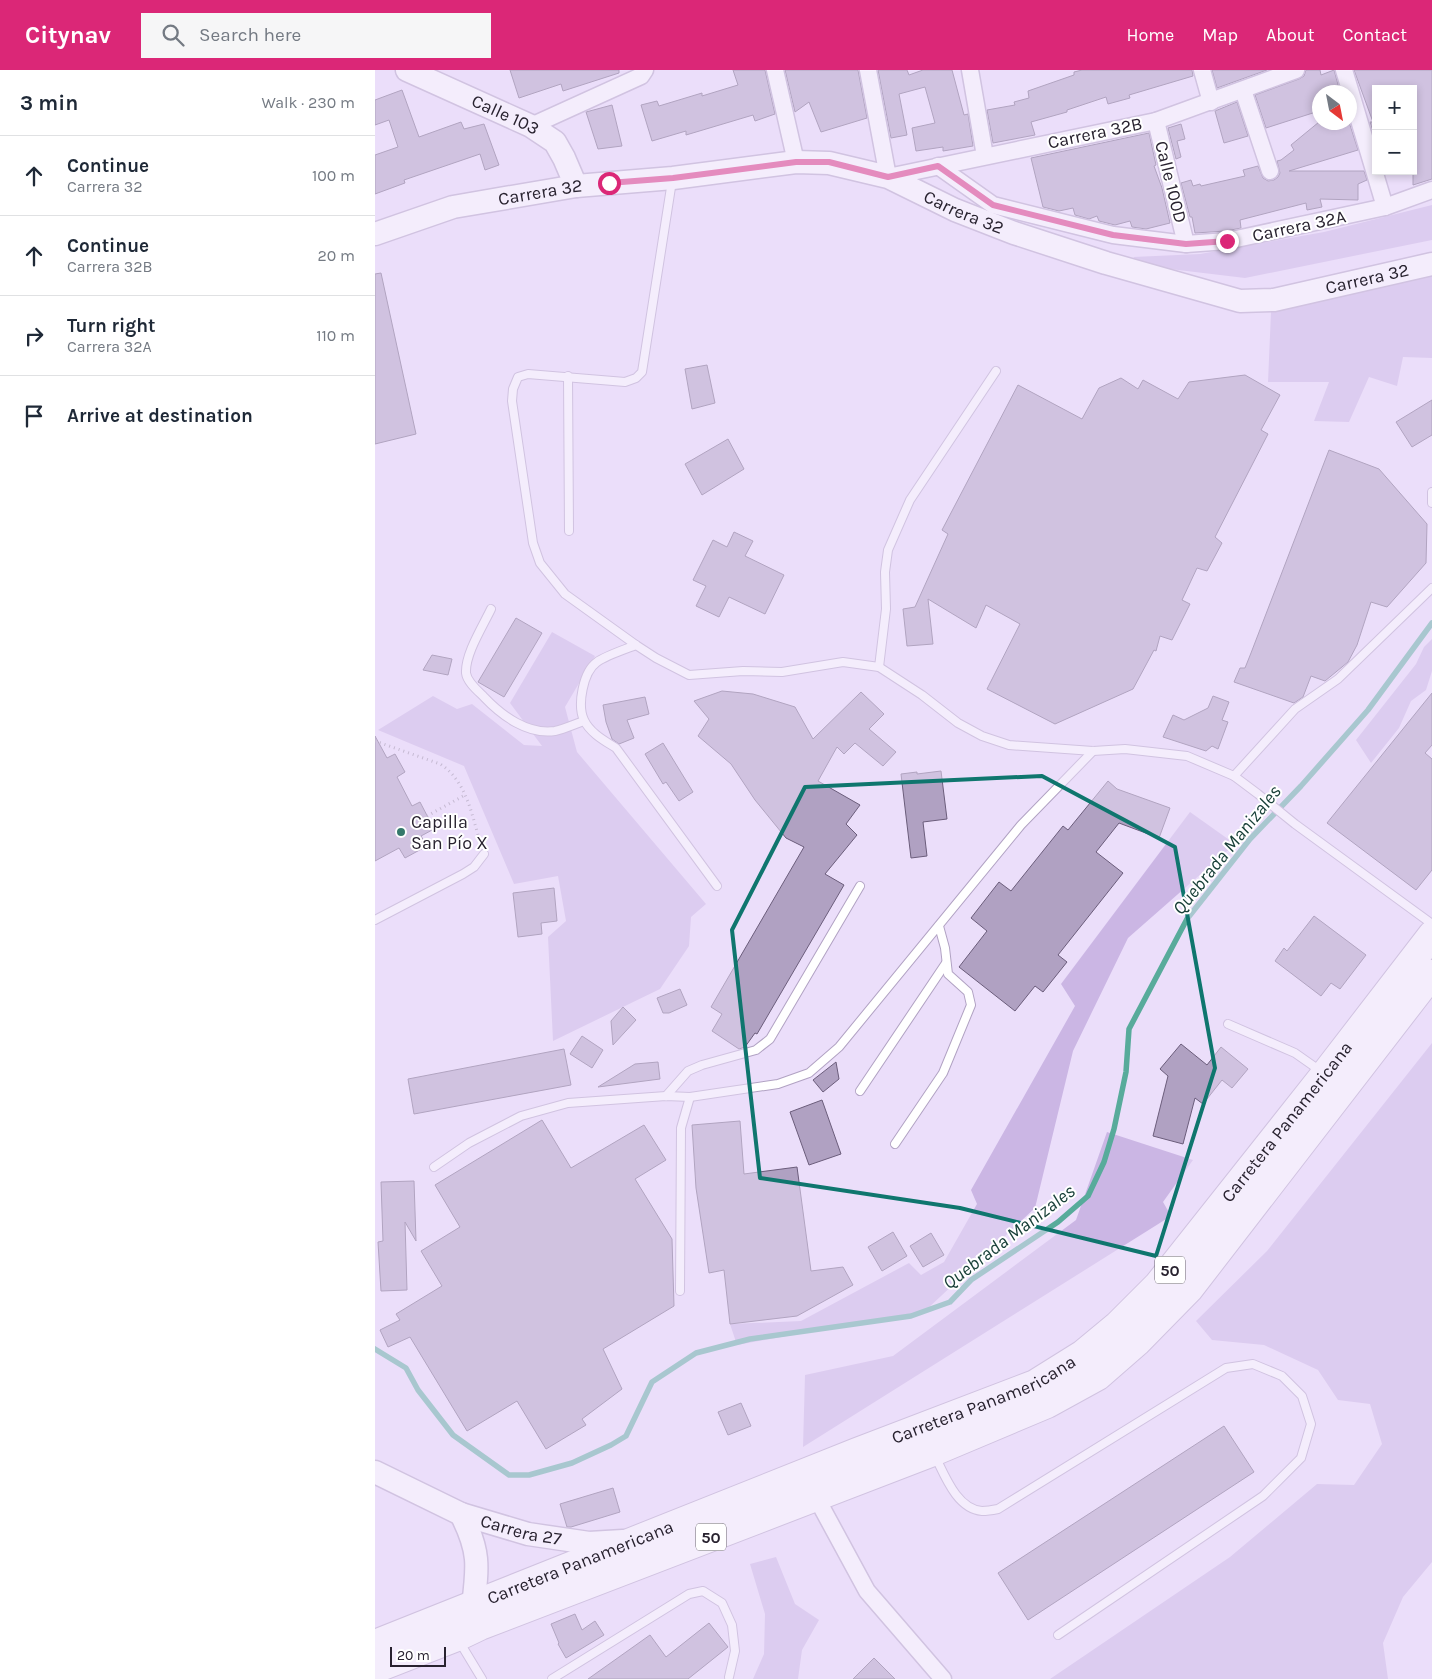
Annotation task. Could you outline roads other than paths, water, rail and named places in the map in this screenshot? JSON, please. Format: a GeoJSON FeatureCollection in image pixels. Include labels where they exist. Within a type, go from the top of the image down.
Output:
{"type":"FeatureCollection","features":[{"type":"Feature","properties":{"kind":"highway","name":"Carretera Panamericana"},"geometry":{"type":"LineString","coordinates":[[375,1644],[857,1452],[1035,1384],[1083,1354],[1119,1325],[1159,1285],[1432,935]]}},
{"type":"Feature","properties":{"kind":"highway","name":"Carretera Panamericana"},"geometry":{"type":"LineString","coordinates":[[375,1669],[481,1626],[933,1452],[1047,1404],[1098,1376],[1137,1342],[1189,1289],[1432,974]]}},
{"type":"Feature","properties":{"kind":"main road","name":"Calle 103"},"geometry":{"type":"LineString","coordinates":[[407,70],[531,126],[555,142],[576,186]]}},
{"type":"Feature","properties":{"kind":"main road","name":"Carrera 32"},"geometry":{"type":"LineString","coordinates":[[375,234],[453,208],[576,186],[673,178],[796,162],[829,162],[888,177],[955,210],[1014,233],[1106,263],[1240,301],[1274,300],[1432,264]]}},
{"type":"Feature","properties":{"kind":"main road","name":"Carrera 27"},"geometry":{"type":"LineString","coordinates":[[375,1472],[461,1514],[528,1534],[589,1543],[639,1539]]}},
{"type":"Feature","properties":{"kind":"main road","name":"Carrera 27"},"geometry":{"type":"LineString","coordinates":[[461,1514],[471,1535],[476,1553],[478,1569],[473,1606]]}},
{"type":"Feature","properties":{"kind":"street"},"geometry":{"type":"LineString","coordinates":[[775,70],[796,162]]}},
{"type":"Feature","properties":{"kind":"street"},"geometry":{"type":"LineString","coordinates":[[868,70],[888,177]]}},
{"type":"Feature","properties":{"kind":"street"},"geometry":{"type":"LineString","coordinates":[[970,70],[985,156]]}},
{"type":"Feature","properties":{"kind":"street"},"geometry":{"type":"LineString","coordinates":[[1202,70],[1211,102]]}},
{"type":"Feature","properties":{"kind":"street","name":"Carrera 32B"},"geometry":{"type":"LineString","coordinates":[[888,177],[1156,121],[1296,70]]}},
{"type":"Feature","properties":{"kind":"street"},"geometry":{"type":"LineString","coordinates":[[1345,70],[1385,208]]}},
{"type":"Feature","properties":{"kind":"street"},"geometry":{"type":"LineString","coordinates":[[531,126],[643,73]]}},
{"type":"Feature","properties":{"kind":"street"},"geometry":{"type":"LineString","coordinates":[[1243,90],[1270,171]]}},
{"type":"Feature","properties":{"kind":"street","name":"Calle 100D"},"geometry":{"type":"LineString","coordinates":[[1156,121],[1186,244]]}},
{"type":"Feature","properties":{"kind":"street","name":"Carrera 32A"},"geometry":{"type":"LineString","coordinates":[[938,166],[993,205],[1113,235],[1186,244],[1227,241],[1385,208],[1432,190]]}},
{"type":"Feature","properties":{"kind":"street"},"geometry":{"type":"LineString","coordinates":[[816,1497],[867,1591],[943,1679]]}},
{"type":"Feature","properties":{"kind":"lane"},"geometry":{"type":"LineString","coordinates":[[673,178],[642,372],[636,378],[625,382],[528,374],[518,377],[513,389],[512,401],[533,542],[540,563],[565,594],[655,658],[689,675],[782,672],[843,662],[879,667],[922,695],[959,723],[981,736],[1009,745],[1093,751],[1125,749],[1187,756],[1234,776],[1295,824],[1432,924]]}},
{"type":"Feature","properties":{"kind":"lane"},"geometry":{"type":"LineString","coordinates":[[879,667],[886,609],[885,572],[888,550],[910,500],[996,371]]}},
{"type":"Feature","properties":{"kind":"lane"},"geometry":{"type":"LineString","coordinates":[[568,376],[569,531]]}},
{"type":"Feature","properties":{"kind":"lane"},"geometry":{"type":"LineString","coordinates":[[1432,492],[1432,503]]}},
{"type":"Feature","properties":{"kind":"lane"},"geometry":{"type":"LineString","coordinates":[[1234,776],[1295,708],[1338,679],[1432,588]]}},
{"type":"Feature","properties":{"kind":"lane"},"geometry":{"type":"LineString","coordinates":[[491,608],[467,661],[466,676],[475,688],[499,711],[516,723],[533,730],[554,731],[584,720]]}},
{"type":"Feature","properties":{"kind":"lane"},"geometry":{"type":"LineString","coordinates":[[636,645],[596,662],[584,682],[581,704],[584,720],[597,736],[616,748],[717,886]]}},
{"type":"Feature","properties":{"kind":"lane"},"geometry":{"type":"LineString","coordinates":[[434,1167],[469,1143],[521,1116],[568,1103],[666,1096],[690,1097],[778,1084],[809,1073],[839,1047],[1021,825],[1093,751]]}},
{"type":"Feature","properties":{"kind":"lane"},"geometry":{"type":"LineString","coordinates":[[375,920],[463,874],[474,867],[484,854]]}},
{"type":"Feature","properties":{"kind":"lane"},"geometry":{"type":"LineString","coordinates":[[666,1096],[688,1071],[702,1065],[757,1050],[770,1039],[860,886]]}},
{"type":"Feature","properties":{"kind":"lane"},"geometry":{"type":"LineString","coordinates":[[895,1144],[943,1073],[971,1005],[968,992],[948,974],[945,948],[939,926]]}},
{"type":"Feature","properties":{"kind":"lane"},"geometry":{"type":"LineString","coordinates":[[860,1092],[946,962]]}},
{"type":"Feature","properties":{"kind":"lane"},"geometry":{"type":"LineString","coordinates":[[1228,1024],[1295,1054],[1325,1074]]}},
{"type":"Feature","properties":{"kind":"lane"},"geometry":{"type":"LineString","coordinates":[[680,1291],[681,1128],[690,1097]]}},
{"type":"Feature","properties":{"kind":"lane"},"geometry":{"type":"LineString","coordinates":[[933,1452],[947,1480],[965,1504],[981,1511],[998,1509],[1226,1368],[1253,1364],[1282,1376],[1302,1396],[1311,1424],[1301,1458],[1263,1496],[1058,1635]]}},
{"type":"Feature","properties":{"kind":"lane"},"geometry":{"type":"LineString","coordinates":[[552,1679],[689,1594],[703,1591],[722,1603],[732,1626],[735,1651],[729,1677]]}},
{"type":"Feature","properties":{"kind":"lane"},"geometry":{"type":"LineString","coordinates":[[457,1637],[482,1679]]}},
{"type":"Feature","properties":{"kind":"waterway","name":"Quebrada Manizales"},"geometry":{"type":"LineString","coordinates":[[375,1349],[406,1368],[418,1390],[453,1435],[509,1475],[529,1475],[572,1463],[626,1436],[652,1382],[696,1353],[750,1339],[911,1316],[950,1302],[971,1280],[1058,1222],[1088,1196],[1104,1162],[1114,1129],[1126,1072],[1129,1029],[1187,919],[1250,839],[1301,786],[1368,710],[1432,623]]}},
{"type":"Feature","properties":{"kind":"place","name":"Capilla San Pío X"},"geometry":{"type":"Point","coordinates":[401,832]}}]}
